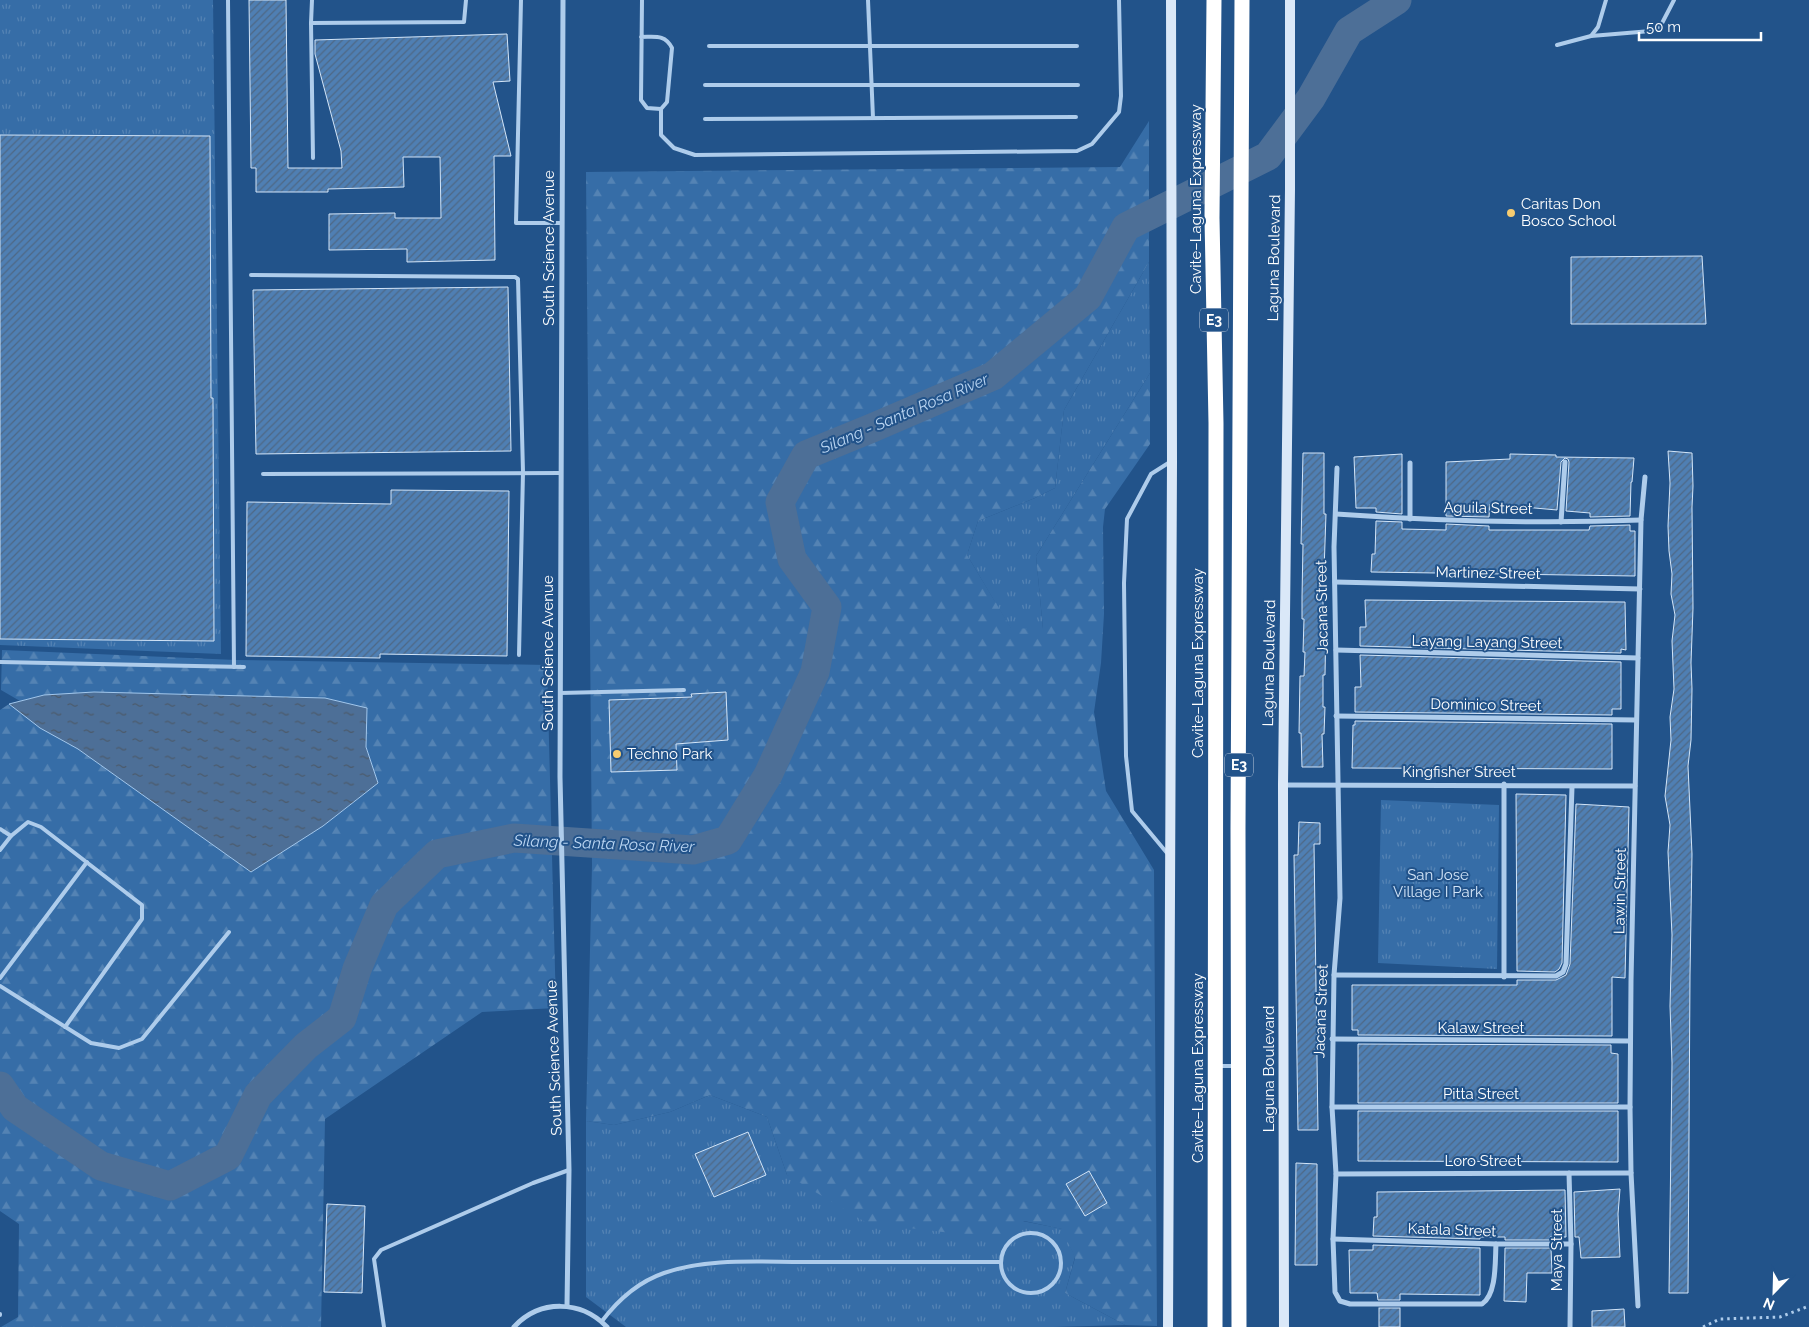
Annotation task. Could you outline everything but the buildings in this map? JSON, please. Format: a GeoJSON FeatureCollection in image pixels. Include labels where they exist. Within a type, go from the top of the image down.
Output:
{"type":"FeatureCollection","features":[{"type":"Feature","properties":{"kind":"highway","name":"Cavite–Laguna Expressway"},"geometry":{"type":"LineString","coordinates":[[1214,0],[1212,218],[1216,423],[1215,1327]]}},
{"type":"Feature","properties":{"kind":"highway","name":"E3"},"geometry":{"type":"LineString","coordinates":[[1239,1327],[1238,1066],[1242,0]]}},
{"type":"Feature","properties":{"kind":"main road"},"geometry":{"type":"LineString","coordinates":[[1168,1327],[1172,461],[1171,0]]}},
{"type":"Feature","properties":{"kind":"main road","name":"Laguna Boulevard"},"geometry":{"type":"LineString","coordinates":[[1284,1327],[1283,785],[1290,189],[1290,0]]}},
{"type":"Feature","properties":{"kind":"street","name":"South Science Avenue"},"geometry":{"type":"LineString","coordinates":[[563,0],[560,777],[569,1170],[567,1306]]}},
{"type":"Feature","properties":{"kind":"street"},"geometry":{"type":"LineString","coordinates":[[1561,522],[1565,462]]}},
{"type":"Feature","properties":{"kind":"street"},"geometry":{"type":"LineString","coordinates":[[1410,463],[1410,519]]}},
{"type":"Feature","properties":{"kind":"street","name":"Jacana Street"},"geometry":{"type":"LineString","coordinates":[[1336,468],[1334,547],[1340,898],[1334,975],[1332,1040],[1332,1107],[1336,1174],[1333,1239],[1335,1292],[1340,1301],[1350,1304],[1482,1304],[1488,1300],[1492,1292],[1496,1244]]}},
{"type":"Feature","properties":{"kind":"street","name":"Lawin Street"},"geometry":{"type":"LineString","coordinates":[[1638,1306],[1631,1173],[1630,1041],[1641,520],[1646,477]]}},
{"type":"Feature","properties":{"kind":"street","name":"Aguila Street"},"geometry":{"type":"LineString","coordinates":[[1336,514],[1410,519],[1561,522],[1641,520]]}},
{"type":"Feature","properties":{"kind":"street","name":"Martinez Street"},"geometry":{"type":"LineString","coordinates":[[1335,582],[1640,589]]}},
{"type":"Feature","properties":{"kind":"street","name":"Layang Layang Street"},"geometry":{"type":"LineString","coordinates":[[1336,650],[1638,658]]}},
{"type":"Feature","properties":{"kind":"street","name":"Dominico Street"},"geometry":{"type":"LineString","coordinates":[[1336,716],[1636,720]]}},
{"type":"Feature","properties":{"kind":"street","name":"Kingfisher Street"},"geometry":{"type":"LineString","coordinates":[[1283,785],[1504,784],[1572,787],[1635,786]]}},
{"type":"Feature","properties":{"kind":"street"},"geometry":{"type":"LineString","coordinates":[[1504,784],[1504,977]]}},
{"type":"Feature","properties":{"kind":"street"},"geometry":{"type":"LineString","coordinates":[[1334,975],[1504,977],[1556,976],[1563,972],[1566,964],[1572,787]]}},
{"type":"Feature","properties":{"kind":"street","name":"Kalaw Street"},"geometry":{"type":"LineString","coordinates":[[1332,1040],[1630,1041]]}},
{"type":"Feature","properties":{"kind":"street","name":"Pitta Street"},"geometry":{"type":"LineString","coordinates":[[1332,1107],[1630,1107]]}},
{"type":"Feature","properties":{"kind":"street","name":"Maya Street"},"geometry":{"type":"LineString","coordinates":[[1569,1173],[1571,1244],[1570,1327]]}},
{"type":"Feature","properties":{"kind":"street","name":"Loro Street"},"geometry":{"type":"LineString","coordinates":[[1336,1174],[1631,1173]]}},
{"type":"Feature","properties":{"kind":"street","name":"Katala Street"},"geometry":{"type":"LineString","coordinates":[[1333,1239],[1496,1244],[1571,1244]]}},
{"type":"Feature","properties":{"kind":"street"},"geometry":{"type":"LineString","coordinates":[[514,1327],[522,1319],[539,1310],[548,1307],[567,1306],[585,1311],[602,1321],[607,1327]]}},
{"type":"Feature","properties":{"kind":"lane"},"geometry":{"type":"LineString","coordinates":[[228,0],[234,666]]}},
{"type":"Feature","properties":{"kind":"lane"},"geometry":{"type":"LineString","coordinates":[[312,0],[313,158]]}},
{"type":"Feature","properties":{"kind":"lane"},"geometry":{"type":"LineString","coordinates":[[311,23],[464,22],[466,0]]}},
{"type":"Feature","properties":{"kind":"lane"},"geometry":{"type":"LineString","coordinates":[[521,0],[516,222],[562,223]]}},
{"type":"Feature","properties":{"kind":"lane"},"geometry":{"type":"LineString","coordinates":[[642,0],[641,100],[647,108],[661,109]]}},
{"type":"Feature","properties":{"kind":"lane"},"geometry":{"type":"LineString","coordinates":[[868,0],[873,118]]}},
{"type":"Feature","properties":{"kind":"lane"},"geometry":{"type":"LineString","coordinates":[[642,38],[663,38],[668,41],[672,48],[667,102],[661,109],[661,135],[674,148],[694,155],[1077,151],[1092,144],[1119,112],[1122,96],[1119,0]]}},
{"type":"Feature","properties":{"kind":"lane"},"geometry":{"type":"LineString","coordinates":[[1591,36],[1598,27],[1606,0]]}},
{"type":"Feature","properties":{"kind":"lane"},"geometry":{"type":"LineString","coordinates":[[1557,44],[1591,36],[1659,29],[1674,0]]}},
{"type":"Feature","properties":{"kind":"lane"},"geometry":{"type":"LineString","coordinates":[[709,46],[1077,46]]}},
{"type":"Feature","properties":{"kind":"lane"},"geometry":{"type":"LineString","coordinates":[[705,85],[1078,85]]}},
{"type":"Feature","properties":{"kind":"lane"},"geometry":{"type":"LineString","coordinates":[[705,119],[1076,117]]}},
{"type":"Feature","properties":{"kind":"lane"},"geometry":{"type":"LineString","coordinates":[[251,276],[515,277],[518,279],[523,472],[519,655]]}},
{"type":"Feature","properties":{"kind":"lane"},"geometry":{"type":"LineString","coordinates":[[1170,857],[1132,811],[1126,756],[1124,584],[1127,519],[1151,474],[1172,461]]}},
{"type":"Feature","properties":{"kind":"lane"},"geometry":{"type":"LineString","coordinates":[[263,474],[560,473]]}},
{"type":"Feature","properties":{"kind":"lane"},"geometry":{"type":"LineString","coordinates":[[0,662],[244,667]]}},
{"type":"Feature","properties":{"kind":"lane"},"geometry":{"type":"LineString","coordinates":[[560,693],[684,690]]}},
{"type":"Feature","properties":{"kind":"lane"},"geometry":{"type":"LineString","coordinates":[[0,850],[28,822],[40,826],[142,905],[142,919],[65,1027]]}},
{"type":"Feature","properties":{"kind":"lane"},"geometry":{"type":"LineString","coordinates":[[0,829],[12,836]]}},
{"type":"Feature","properties":{"kind":"lane"},"geometry":{"type":"LineString","coordinates":[[0,978],[87,862]]}},
{"type":"Feature","properties":{"kind":"lane"},"geometry":{"type":"LineString","coordinates":[[0,986],[91,1042],[119,1048],[142,1039],[229,932]]}},
{"type":"Feature","properties":{"kind":"lane"},"geometry":{"type":"LineString","coordinates":[[1215,1066],[1238,1066]]}},
{"type":"Feature","properties":{"kind":"lane"},"geometry":{"type":"LineString","coordinates":[[384,1327],[374,1259],[381,1250],[533,1183],[569,1170]]}},
{"type":"Feature","properties":{"kind":"lane"},"geometry":{"type":"LineString","coordinates":[[1029,1232],[1046,1237],[1054,1243],[1061,1259],[1061,1268],[1054,1283],[1048,1288],[1032,1293],[1016,1289],[1010,1284],[1001,1271],[1000,1262],[1006,1245],[1020,1234],[1029,1232]]}},
{"type":"Feature","properties":{"kind":"lane"},"geometry":{"type":"LineString","coordinates":[[602,1321],[621,1299],[647,1280],[678,1269],[698,1265],[745,1262],[1000,1262]]}},
{"type":"Feature","properties":{"kind":"path"},"geometry":{"type":"LineString","coordinates":[[1703,1327],[1720,1319],[1780,1317],[1809,1306]]}},
{"type":"Feature","properties":{"kind":"green space"},"geometry":{"type":"Polygon","coordinates":[[[0,0],[213,0],[221,654],[0,645],[0,0]]]}},
{"type":"Feature","properties":{"kind":"green space"},"geometry":{"type":"Polygon","coordinates":[[[1149,121],[1149,262],[1064,410],[1055,488],[978,521],[967,555],[1011,628],[1043,629],[1036,556],[1150,373],[1150,444],[1105,509],[1103,527],[1104,614],[1101,663],[1094,712],[1106,791],[1154,870],[1157,1326],[1125,1325],[1065,1293],[1075,1258],[1062,1229],[1024,1221],[1002,1239],[867,1223],[787,1175],[767,1117],[710,1095],[670,1112],[614,1125],[586,1121],[592,865],[586,172],[1120,167],[1149,121]]]}},
{"type":"Feature","properties":{"kind":"green space"},"geometry":{"type":"Polygon","coordinates":[[[1149,262],[1150,373],[1036,556],[1043,629],[1011,629],[967,555],[978,521],[1055,488],[1064,410],[1149,262]]]}},
{"type":"Feature","properties":{"kind":"green space"},"geometry":{"type":"Polygon","coordinates":[[[2,650],[236,660],[547,665],[556,1008],[482,1012],[325,1119],[321,1327],[1,1327],[18,1317],[19,1224],[0,1211],[0,710],[9,704],[78,749],[251,872],[323,826],[378,783],[366,747],[367,708],[44,695],[20,701],[1,690],[2,650]]]}},
{"type":"Feature","properties":{"kind":"green space","name":"San Jose Village I Park"},"geometry":{"type":"Polygon","coordinates":[[[1381,800],[1499,805],[1497,969],[1378,963],[1381,800]]]}},
{"type":"Feature","properties":{"kind":"green space"},"geometry":{"type":"Polygon","coordinates":[[[710,1095],[767,1117],[787,1175],[1063,1229],[1075,1257],[1065,1293],[1125,1325],[1053,1327],[626,1327],[586,1297],[586,1121],[614,1125],[670,1112],[710,1095]]]}},
{"type":"Feature","properties":{"kind":"water"},"geometry":{"type":"Polygon","coordinates":[[[94,692],[325,698],[367,708],[366,747],[378,783],[323,826],[251,872],[78,749],[40,728],[9,704],[44,695],[94,692]]]}},
{"type":"Feature","properties":{"kind":"waterway","name":"Silang - Santa Rosa River"},"geometry":{"type":"LineString","coordinates":[[0,1086],[15,1108],[101,1166],[170,1186],[228,1156],[258,1095],[306,1046],[342,1018],[357,969],[384,905],[437,854],[514,838],[693,850],[728,840],[768,775],[815,672],[827,607],[792,559],[780,502],[806,455],[993,376],[1088,297],[1126,227],[1268,156],[1311,98],[1349,31],[1397,0]]}},
{"type":"Feature","properties":{"kind":"place","name":"Caritas Don Bosco School"},"geometry":{"type":"Point","coordinates":[1511,213]}},
{"type":"Feature","properties":{"kind":"place","name":"Techno Park"},"geometry":{"type":"Point","coordinates":[617,754]}}]}
